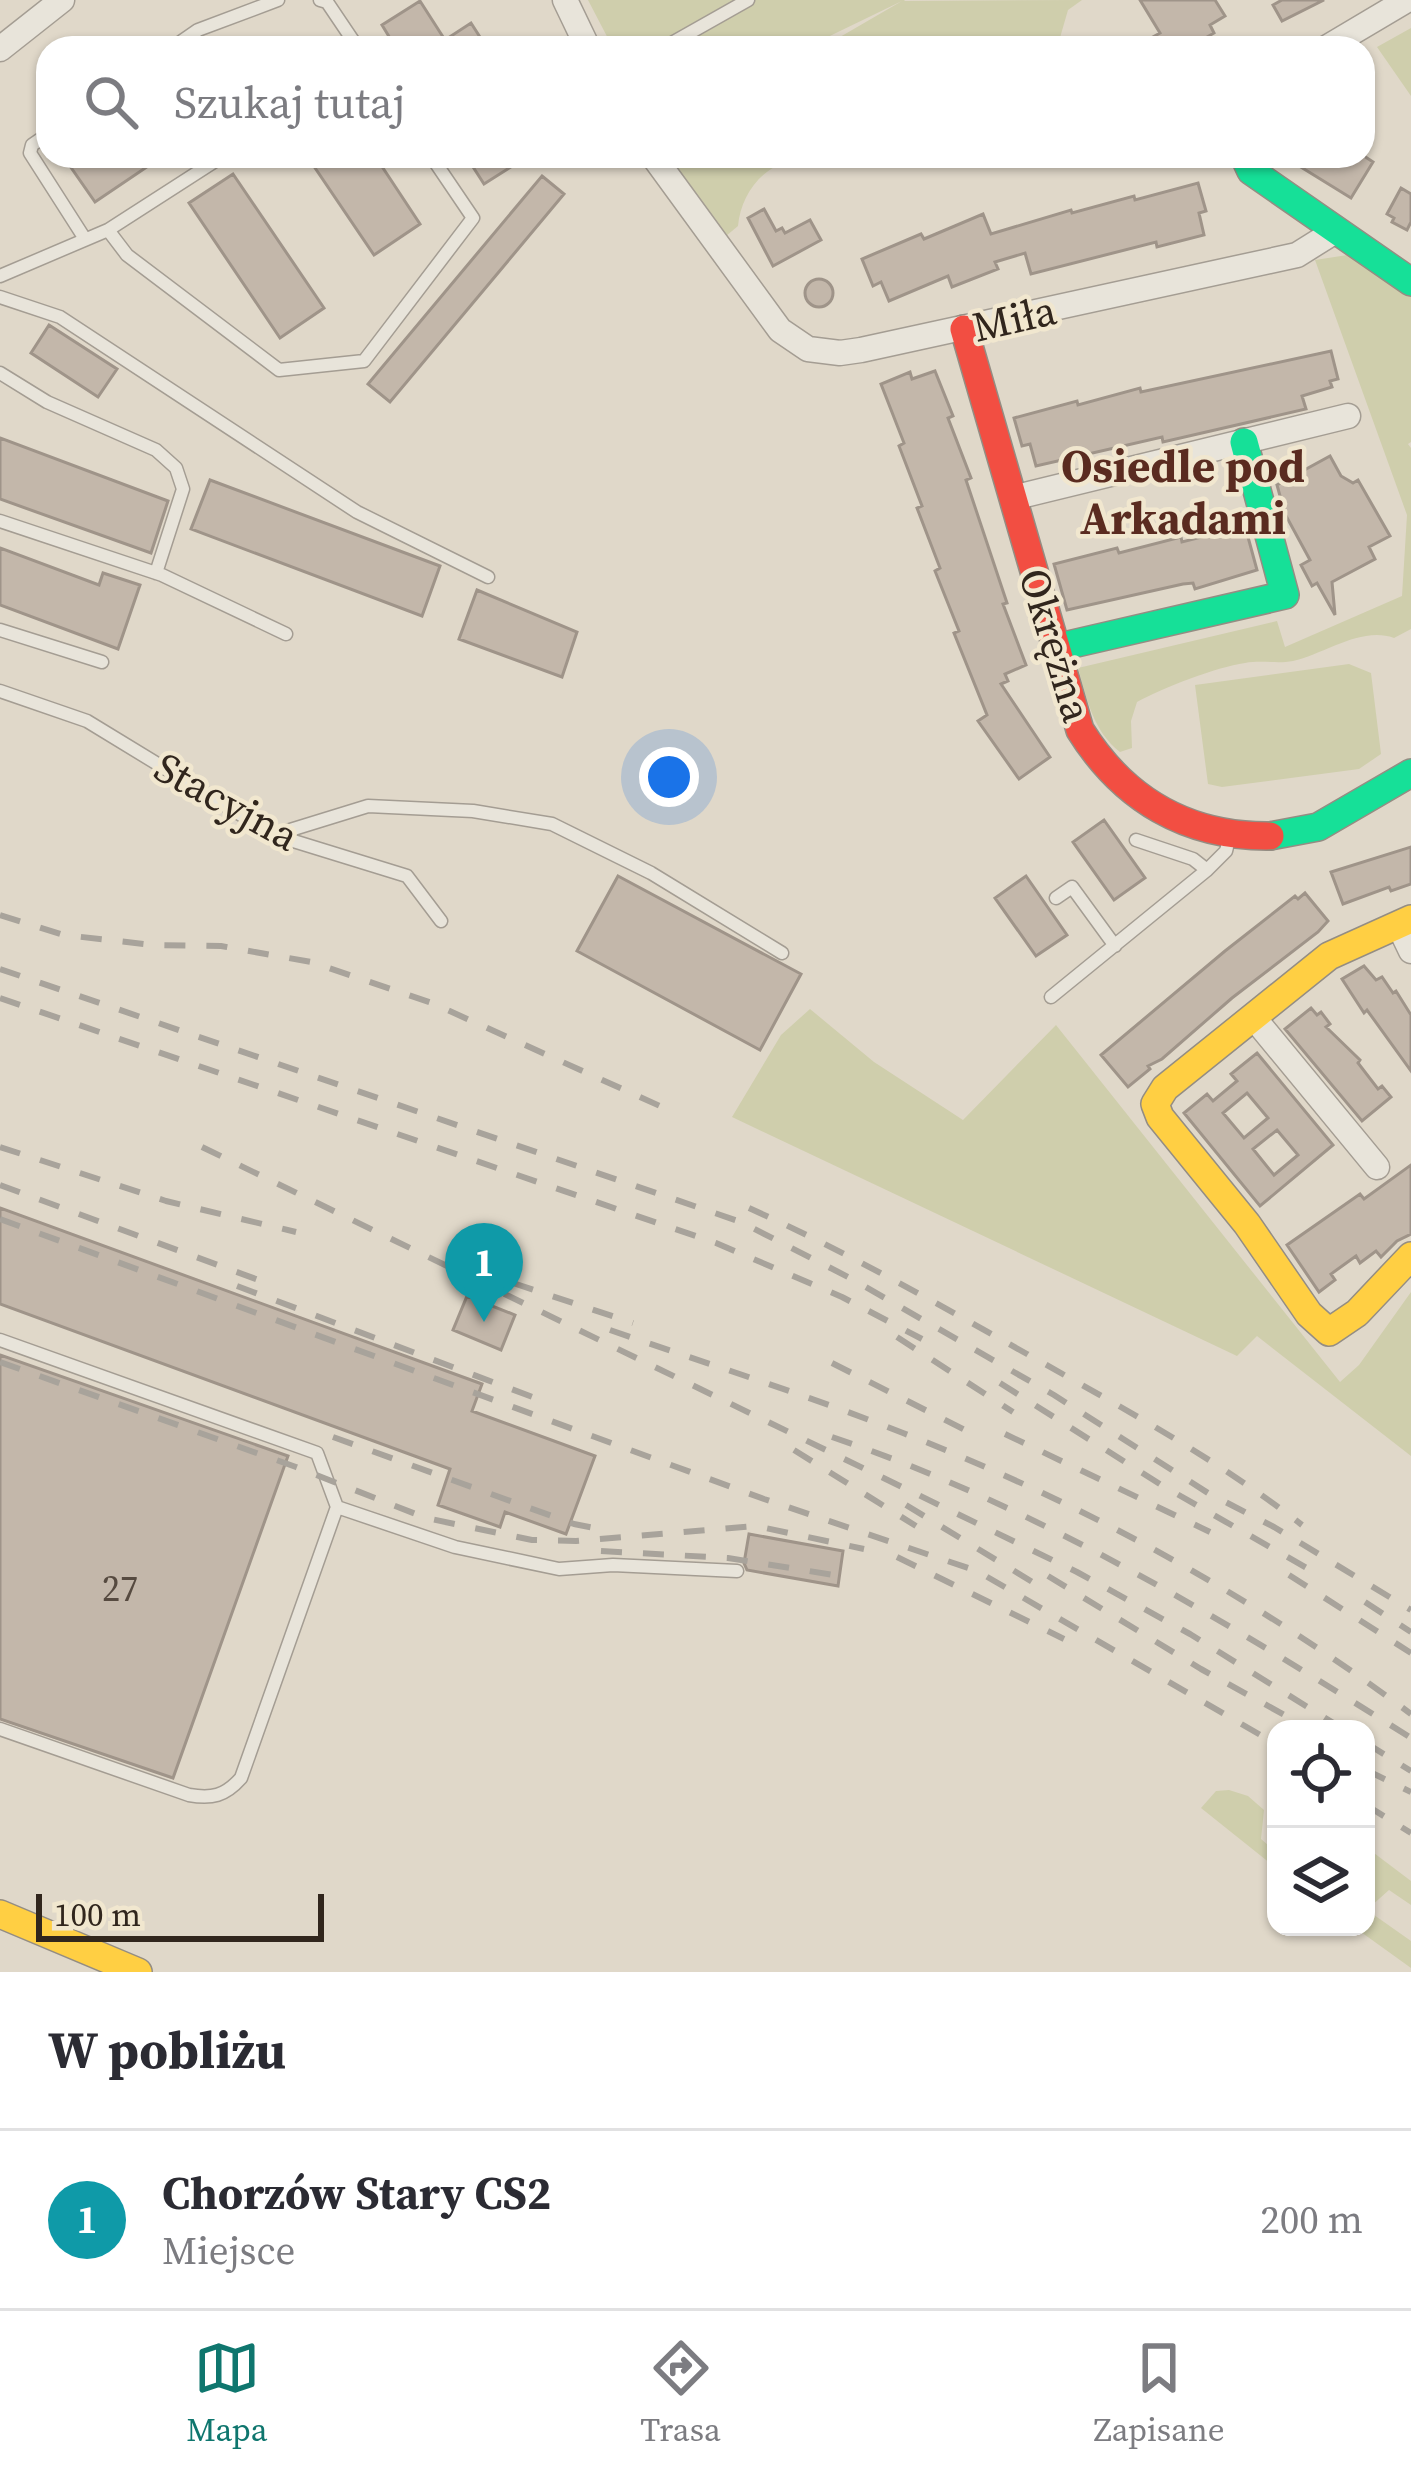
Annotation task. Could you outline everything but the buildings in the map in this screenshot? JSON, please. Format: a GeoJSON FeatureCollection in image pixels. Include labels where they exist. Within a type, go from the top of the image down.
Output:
{"type":"FeatureCollection","features":[{"type":"Feature","properties":{"kind":"street"},"geometry":{"type":"LineString","coordinates":[[0,49],[62,0]]}},
{"type":"Feature","properties":{"kind":"street"},"geometry":{"type":"LineString","coordinates":[[565,0],[582,36]]}},
{"type":"Feature","properties":{"kind":"street"},"geometry":{"type":"LineString","coordinates":[[1347,36],[1407,0]]}},
{"type":"Feature","properties":{"kind":"street","name":"Miła"},"geometry":{"type":"LineString","coordinates":[[662,168],[765,311],[794,342],[839,353],[1297,255],[1337,230]]}},
{"type":"Feature","properties":{"kind":"street"},"geometry":{"type":"LineString","coordinates":[[1250,168],[1411,282]]}},
{"type":"Feature","properties":{"kind":"street","name":"Okrężna"},"geometry":{"type":"LineString","coordinates":[[964,329],[1080,730],[1110,773],[1157,807],[1231,833],[1277,837],[1309,830],[1411,773]]}},
{"type":"Feature","properties":{"kind":"street"},"geometry":{"type":"LineString","coordinates":[[1012,498],[1348,416]]}},
{"type":"Feature","properties":{"kind":"street"},"geometry":{"type":"LineString","coordinates":[[1055,648],[1285,596],[1244,442]]}},
{"type":"Feature","properties":{"kind":"street"},"geometry":{"type":"LineString","coordinates":[[1411,951],[1404,922],[1329,956],[1165,1088],[1155,1103],[1160,1117],[1247,1224],[1309,1314],[1328,1332],[1357,1313],[1411,1256]]}},
{"type":"Feature","properties":{"kind":"street"},"geometry":{"type":"LineString","coordinates":[[1254,1018],[1377,1167]]}},
{"type":"Feature","properties":{"kind":"street"},"geometry":{"type":"LineString","coordinates":[[0,1914],[138,1972]]}},
{"type":"Feature","properties":{"kind":"lane"},"geometry":{"type":"LineString","coordinates":[[189,36],[278,0]]}},
{"type":"Feature","properties":{"kind":"lane"},"geometry":{"type":"LineString","coordinates":[[320,0],[327,2],[350,36]]}},
{"type":"Feature","properties":{"kind":"lane"},"geometry":{"type":"LineString","coordinates":[[684,36],[748,0]]}},
{"type":"Feature","properties":{"kind":"lane"},"geometry":{"type":"LineString","coordinates":[[40,168],[85,239]]}},
{"type":"Feature","properties":{"kind":"lane"},"geometry":{"type":"LineString","coordinates":[[0,276],[108,230],[204,168]]}},
{"type":"Feature","properties":{"kind":"lane"},"geometry":{"type":"LineString","coordinates":[[108,230],[127,254],[279,370],[364,361],[473,218],[439,168]]}},
{"type":"Feature","properties":{"kind":"lane"},"geometry":{"type":"LineString","coordinates":[[0,297],[60,317],[357,512],[488,577]]}},
{"type":"Feature","properties":{"kind":"lane"},"geometry":{"type":"LineString","coordinates":[[0,373],[46,402],[156,451],[176,469],[183,489],[156,573]]}},
{"type":"Feature","properties":{"kind":"lane"},"geometry":{"type":"LineString","coordinates":[[0,521],[156,573],[286,634]]}},
{"type":"Feature","properties":{"kind":"lane"},"geometry":{"type":"LineString","coordinates":[[0,630],[102,662]]}},
{"type":"Feature","properties":{"kind":"lane","name":"Stacyjna"},"geometry":{"type":"LineString","coordinates":[[0,692],[87,721],[274,835],[407,876],[442,920]]}},
{"type":"Feature","properties":{"kind":"lane"},"geometry":{"type":"LineString","coordinates":[[274,835],[368,806],[473,812],[552,824],[651,872],[782,952]]}},
{"type":"Feature","properties":{"kind":"lane"},"geometry":{"type":"LineString","coordinates":[[1051,998],[1207,870],[1226,851],[1231,833]]}},
{"type":"Feature","properties":{"kind":"lane"},"geometry":{"type":"LineString","coordinates":[[1136,840],[1193,859],[1207,870]]}},
{"type":"Feature","properties":{"kind":"lane"},"geometry":{"type":"LineString","coordinates":[[1056,898],[1072,887],[1115,946]]}},
{"type":"Feature","properties":{"kind":"lane"},"geometry":{"type":"LineString","coordinates":[[0,1340],[317,1453],[337,1507],[241,1778],[230,1791],[208,1798],[189,1795],[0,1729]]}},
{"type":"Feature","properties":{"kind":"lane"},"geometry":{"type":"LineString","coordinates":[[337,1507],[517,1563],[559,1569],[613,1565],[736,1571]]}},
{"type":"Feature","properties":{"kind":"green space"},"geometry":{"type":"Polygon","coordinates":[[[588,0],[1082,0],[1068,10],[1060,36],[842,36],[902,1],[830,36],[607,36],[588,0]]]}},
{"type":"Feature","properties":{"kind":"green space"},"geometry":{"type":"Polygon","coordinates":[[[1411,28],[1411,96],[1377,47],[1411,28]]]}},
{"type":"Feature","properties":{"kind":"green space"},"geometry":{"type":"Polygon","coordinates":[[[669,168],[773,168],[749,192],[738,226],[726,236],[669,168]]]}},
{"type":"Feature","properties":{"kind":"green space"},"geometry":{"type":"Polygon","coordinates":[[[1354,254],[1411,293],[1411,629],[1394,638],[1356,638],[1293,661],[1233,665],[1175,685],[1137,702],[1131,721],[1132,748],[1120,752],[1097,724],[1078,668],[1277,621],[1285,647],[1402,596],[1407,515],[1315,260],[1354,254]]]}},
{"type":"Feature","properties":{"kind":"green space"},"geometry":{"type":"Polygon","coordinates":[[[1349,664],[1371,673],[1381,754],[1359,769],[1222,787],[1208,784],[1195,685],[1349,664]]]}},
{"type":"Feature","properties":{"kind":"green space"},"geometry":{"type":"Polygon","coordinates":[[[810,1009],[874,1062],[963,1120],[1056,1025],[1340,1382],[1359,1365],[1411,1292],[1411,1456],[1257,1336],[1237,1356],[732,1117],[781,1035],[810,1009]]]}},
{"type":"Feature","properties":{"kind":"green space"},"geometry":{"type":"Polygon","coordinates":[[[1216,1791],[1248,1796],[1264,1810],[1261,1839],[1267,1844],[1267,1861],[1201,1808],[1216,1791]]]}},
{"type":"Feature","properties":{"kind":"green space"},"geometry":{"type":"Polygon","coordinates":[[[1375,1854],[1411,1881],[1411,1905],[1389,1890],[1375,1903],[1375,1854]]]}},
{"type":"Feature","properties":{"kind":"green space"},"geometry":{"type":"Polygon","coordinates":[[[1375,1916],[1411,1941],[1411,1968],[1367,1936],[1375,1936],[1375,1916]]]}},
{"type":"Feature","properties":{"kind":"railway"},"geometry":{"type":"LineString","coordinates":[[0,915],[64,935],[153,945],[221,946],[311,962],[432,1003],[671,1111]]}},
{"type":"Feature","properties":{"kind":"railway"},"geometry":{"type":"LineString","coordinates":[[0,969],[741,1222],[850,1278],[1054,1395],[1208,1493],[1411,1610]]}},
{"type":"Feature","properties":{"kind":"railway"},"geometry":{"type":"LineString","coordinates":[[0,998],[716,1243],[842,1297],[922,1339]]}},
{"type":"Feature","properties":{"kind":"railway"},"geometry":{"type":"LineString","coordinates":[[0,1147],[166,1201],[296,1232]]}},
{"type":"Feature","properties":{"kind":"railway"},"geometry":{"type":"LineString","coordinates":[[202,1147],[1077,1572],[1190,1634],[1329,1720]]}},
{"type":"Feature","properties":{"kind":"railway"},"geometry":{"type":"LineString","coordinates":[[0,1185],[264,1282]]}},
{"type":"Feature","properties":{"kind":"railway"},"geometry":{"type":"LineString","coordinates":[[749,1208],[890,1278],[1133,1414],[1302,1525]]}},
{"type":"Feature","properties":{"kind":"railway"},"geometry":{"type":"LineString","coordinates":[[0,1219],[764,1499],[977,1571],[1267,1739]]}},
{"type":"Feature","properties":{"kind":"railway"},"geometry":{"type":"LineString","coordinates":[[513,1283],[633,1323]]}},
{"type":"Feature","properties":{"kind":"railway"},"geometry":{"type":"LineString","coordinates":[[237,1286],[551,1404]]}},
{"type":"Feature","properties":{"kind":"railway"},"geometry":{"type":"LineString","coordinates":[[610,1330],[867,1419],[1037,1490],[1230,1593],[1411,1714]]}},
{"type":"Feature","properties":{"kind":"railway"},"geometry":{"type":"LineString","coordinates":[[897,1337],[1013,1412]]}},
{"type":"Feature","properties":{"kind":"railway"},"geometry":{"type":"LineString","coordinates":[[0,1362],[426,1518],[532,1540],[576,1541],[756,1526],[864,1549]]}},
{"type":"Feature","properties":{"kind":"railway"},"geometry":{"type":"LineString","coordinates":[[832,1363],[969,1432]]}},
{"type":"Feature","properties":{"kind":"railway"},"geometry":{"type":"LineString","coordinates":[[1000,1383],[1163,1486],[1319,1575]]}},
{"type":"Feature","properties":{"kind":"railway"},"geometry":{"type":"LineString","coordinates":[[1005,1434],[1210,1532]]}},
{"type":"Feature","properties":{"kind":"railway"},"geometry":{"type":"LineString","coordinates":[[333,1437],[574,1524],[605,1530]]}},
{"type":"Feature","properties":{"kind":"railway"},"geometry":{"type":"LineString","coordinates":[[832,1437],[909,1465],[1058,1532],[1202,1610],[1411,1738]]}},
{"type":"Feature","properties":{"kind":"railway"},"geometry":{"type":"LineString","coordinates":[[794,1450],[916,1526]]}},
{"type":"Feature","properties":{"kind":"railway"},"geometry":{"type":"LineString","coordinates":[[906,1505],[1039,1586]]}},
{"type":"Feature","properties":{"kind":"railway"},"geometry":{"type":"LineString","coordinates":[[601,1551],[728,1558],[834,1575]]}},
{"type":"Feature","properties":{"kind":"railway"},"geometry":{"type":"LineString","coordinates":[[897,1557],[1064,1639]]}},
{"type":"Feature","properties":{"kind":"railway"},"geometry":{"type":"LineString","coordinates":[[1289,1575],[1411,1653]]}},
{"type":"Feature","properties":{"kind":"railway"},"geometry":{"type":"LineString","coordinates":[[1048,1576],[1294,1720]]}},
{"type":"Feature","properties":{"kind":"railway"},"geometry":{"type":"LineString","coordinates":[[1365,1602],[1411,1632]]}},
{"type":"Feature","properties":{"kind":"railway"},"geometry":{"type":"LineString","coordinates":[[1375,1749],[1411,1771]]}},
{"type":"Feature","properties":{"kind":"railway"},"geometry":{"type":"LineString","coordinates":[[1375,1774],[1411,1792]]}},
{"type":"Feature","properties":{"kind":"railway"},"geometry":{"type":"LineString","coordinates":[[1375,1811],[1411,1833]]}},
{"type":"Feature","properties":{"kind":"traffic: fast"},"geometry":{"type":"LineString","coordinates":[[1250,168],[1411,282]]}},
{"type":"Feature","properties":{"kind":"traffic: fast"},"geometry":{"type":"LineString","coordinates":[[1055,648],[1285,595],[1244,442]]}},
{"type":"Feature","properties":{"kind":"traffic: fast"},"geometry":{"type":"LineString","coordinates":[[1270,836],[1318,827],[1411,773]]}},
{"type":"Feature","properties":{"kind":"traffic: slow"},"geometry":{"type":"LineString","coordinates":[[1411,919],[1329,956],[1165,1088],[1155,1104],[1160,1117],[1247,1224],[1309,1314],[1329,1332],[1357,1313],[1411,1256]]}},
{"type":"Feature","properties":{"kind":"traffic: slow"},"geometry":{"type":"LineString","coordinates":[[0,1914],[138,1972]]}},
{"type":"Feature","properties":{"kind":"traffic: jam"},"geometry":{"type":"LineString","coordinates":[[964,329],[1080,730],[1116,776],[1160,809],[1211,830],[1270,836]]}},
{"type":"Feature","properties":{"kind":"place","name":"Chorzów Stary CS2"},"geometry":{"type":"Point","coordinates":[484,1322]}},
{"type":"Feature","properties":{"kind":"district","name":"Osiedle pod Arkadami"},"geometry":{"type":"Point","coordinates":[1183,492]}}]}
